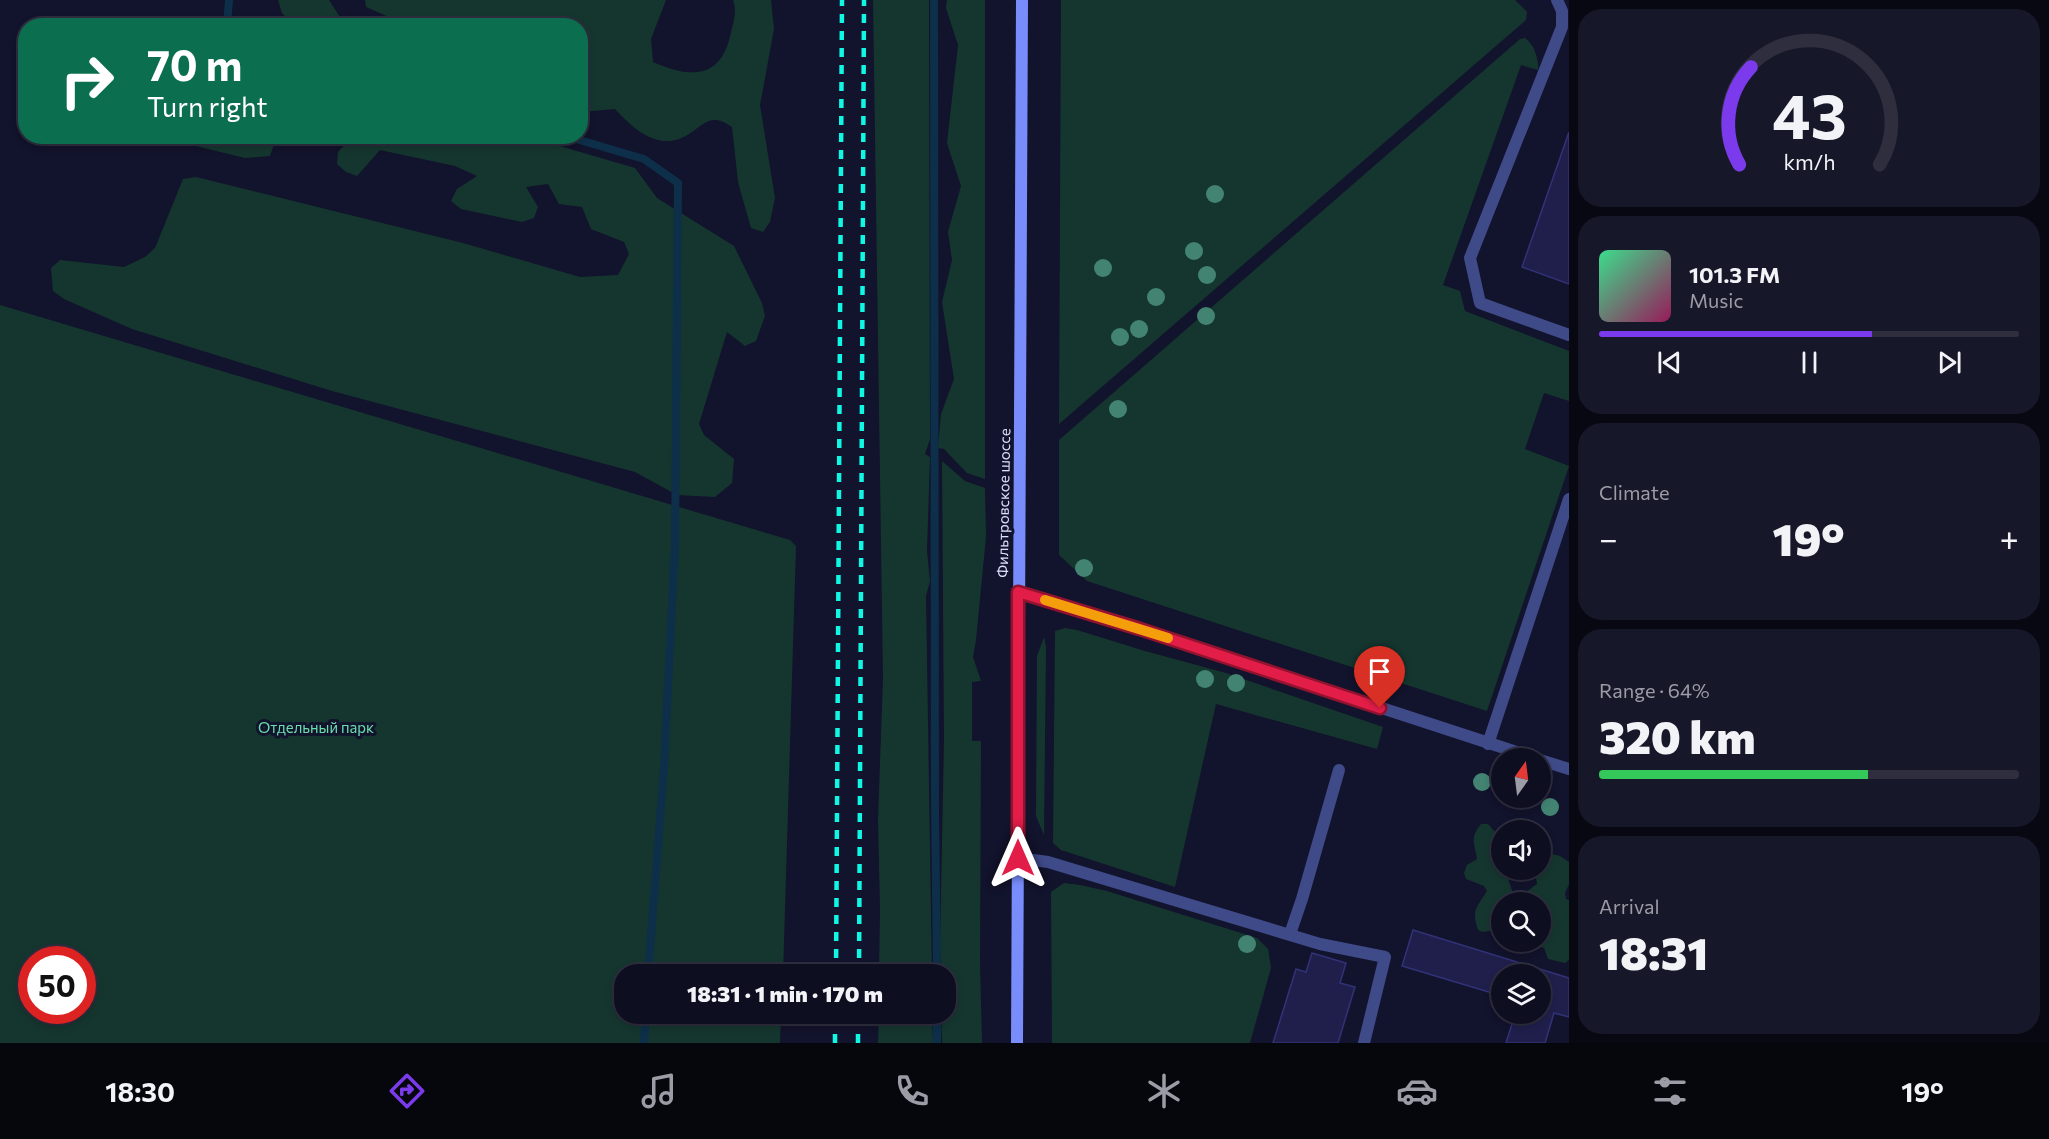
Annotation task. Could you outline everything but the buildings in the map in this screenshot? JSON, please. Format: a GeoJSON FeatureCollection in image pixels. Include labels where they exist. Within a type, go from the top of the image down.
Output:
{"type":"FeatureCollection","features":[{"type":"Feature","properties":{"kind":"main road","name":"Фильтровское шоссе"},"geometry":{"type":"LineString","coordinates":[[1017,1043],[1022,0]]}},
{"type":"Feature","properties":{"kind":"lane"},"geometry":{"type":"LineString","coordinates":[[1557,0],[1562,11],[1562,27],[1470,258],[1480,303],[1569,335]]}},
{"type":"Feature","properties":{"kind":"lane"},"geometry":{"type":"LineString","coordinates":[[1488,744],[1569,499]]}},
{"type":"Feature","properties":{"kind":"lane"},"geometry":{"type":"LineString","coordinates":[[1018,592],[1140,629],[1502,748]]}},
{"type":"Feature","properties":{"kind":"lane"},"geometry":{"type":"LineString","coordinates":[[1551,763],[1569,769]]}},
{"type":"Feature","properties":{"kind":"lane"},"geometry":{"type":"LineString","coordinates":[[1290,934],[1339,770]]}},
{"type":"Feature","properties":{"kind":"lane"},"geometry":{"type":"LineString","coordinates":[[1018,858],[1048,862],[1320,944],[1385,957],[1364,1043]]}},
{"type":"Feature","properties":{"kind":"green space"},"geometry":{"type":"Polygon","coordinates":[[[278,0],[329,0],[341,18],[287,18],[282,13],[278,0]]]}},
{"type":"Feature","properties":{"kind":"green space"},"geometry":{"type":"Polygon","coordinates":[[[365,0],[666,0],[651,39],[653,62],[667,68],[692,72],[712,67],[727,47],[734,20],[733,0],[771,0],[774,29],[760,105],[775,198],[770,222],[763,232],[751,228],[738,182],[732,127],[716,120],[710,121],[679,139],[669,141],[643,134],[615,109],[588,111],[588,18],[391,18],[366,7],[365,0]]]}},
{"type":"Feature","properties":{"kind":"green space"},"geometry":{"type":"Polygon","coordinates":[[[873,0],[929,0],[930,439],[925,454],[930,457],[927,551],[930,581],[926,596],[932,964],[879,964],[878,820],[883,679],[873,0]]]}},
{"type":"Feature","properties":{"kind":"green space"},"geometry":{"type":"Polygon","coordinates":[[[947,0],[985,0],[985,479],[967,473],[944,449],[938,448],[941,414],[954,379],[942,302],[952,260],[948,232],[961,186],[947,143],[958,45],[946,8],[947,0]]]}},
{"type":"Feature","properties":{"kind":"green space"},"geometry":{"type":"Polygon","coordinates":[[[1061,0],[1515,0],[1527,12],[1526,20],[1059,424],[1061,0]]]}},
{"type":"Feature","properties":{"kind":"green space"},"geometry":{"type":"Polygon","coordinates":[[[1525,38],[1535,52],[1538,70],[1521,65],[1443,285],[1460,291],[1465,311],[1569,351],[1569,401],[1544,393],[1525,449],[1569,466],[1487,711],[1087,581],[1059,555],[1059,440],[1520,39],[1525,38]]]}},
{"type":"Feature","properties":{"kind":"green space"},"geometry":{"type":"Polygon","coordinates":[[[193,144],[274,144],[270,156],[245,158],[193,144]]]}},
{"type":"Feature","properties":{"kind":"green space"},"geometry":{"type":"Polygon","coordinates":[[[346,144],[553,144],[635,168],[657,198],[734,246],[762,303],[765,316],[756,341],[745,346],[727,332],[699,424],[704,435],[734,459],[732,483],[715,497],[677,495],[635,472],[332,391],[132,329],[64,299],[53,291],[51,268],[60,260],[124,267],[145,257],[155,248],[183,179],[196,177],[463,243],[580,277],[618,275],[629,254],[624,242],[591,229],[582,207],[559,204],[548,184],[526,187],[538,207],[534,218],[522,222],[461,209],[451,201],[457,189],[477,176],[455,166],[380,150],[357,176],[346,172],[337,164],[338,152],[346,144]]]}},
{"type":"Feature","properties":{"kind":"green space","name":"Отдельный парк"},"geometry":{"type":"Polygon","coordinates":[[[0,305],[790,540],[796,546],[783,964],[614,964],[614,1024],[781,1024],[780,1043],[0,1043],[0,305]]]}},
{"type":"Feature","properties":{"kind":"green space"},"geometry":{"type":"Polygon","coordinates":[[[942,461],[965,481],[985,488],[986,537],[973,657],[981,681],[972,682],[972,741],[981,741],[982,1043],[942,1043],[941,1024],[956,1024],[956,964],[941,964],[944,739],[942,461]]]}},
{"type":"Feature","properties":{"kind":"green space"},"geometry":{"type":"Polygon","coordinates":[[[1065,628],[1226,673],[1383,727],[1377,749],[1216,704],[1175,887],[1061,850],[1053,843],[1055,631],[1065,628]]]}},
{"type":"Feature","properties":{"kind":"green space"},"geometry":{"type":"Polygon","coordinates":[[[1044,637],[1046,647],[1044,835],[1036,816],[1037,656],[1044,637]]]}},
{"type":"Feature","properties":{"kind":"green space"},"geometry":{"type":"Polygon","coordinates":[[[1481,824],[1488,824],[1491,827],[1491,880],[1509,880],[1512,892],[1491,892],[1491,931],[1483,932],[1478,930],[1475,913],[1487,891],[1484,886],[1466,879],[1464,873],[1467,865],[1477,859],[1474,837],[1481,824]]]}},
{"type":"Feature","properties":{"kind":"green space"},"geometry":{"type":"Polygon","coordinates":[[[1551,854],[1569,862],[1569,884],[1565,893],[1566,899],[1569,900],[1569,960],[1565,963],[1548,959],[1545,952],[1551,952],[1551,892],[1526,892],[1537,884],[1536,880],[1551,880],[1551,854]]]}},
{"type":"Feature","properties":{"kind":"green space"},"geometry":{"type":"Polygon","coordinates":[[[1064,883],[1107,891],[1257,938],[1268,949],[1271,968],[1250,1043],[1052,1043],[1051,892],[1064,883]]]}},
{"type":"Feature","properties":{"kind":"green space"},"geometry":{"type":"Polygon","coordinates":[[[879,1024],[932,1024],[933,1043],[878,1043],[879,1024]]]}},
{"type":"Feature","properties":{"kind":"waterway"},"geometry":{"type":"LineString","coordinates":[[228,18],[229,0]]}},
{"type":"Feature","properties":{"kind":"waterway"},"geometry":{"type":"LineString","coordinates":[[934,0],[937,964]]}},
{"type":"Feature","properties":{"kind":"waterway"},"geometry":{"type":"LineString","coordinates":[[588,142],[644,159],[678,183],[675,544],[664,768],[649,964]]}},
{"type":"Feature","properties":{"kind":"waterway"},"geometry":{"type":"LineString","coordinates":[[644,1043],[645,1024]]}},
{"type":"Feature","properties":{"kind":"waterway"},"geometry":{"type":"LineString","coordinates":[[937,1024],[937,1043]]}},
{"type":"Feature","properties":{"kind":"railway"},"geometry":{"type":"LineString","coordinates":[[836,964],[842,0]]}},
{"type":"Feature","properties":{"kind":"railway"},"geometry":{"type":"LineString","coordinates":[[859,964],[864,0]]}},
{"type":"Feature","properties":{"kind":"railway"},"geometry":{"type":"LineString","coordinates":[[835,1024],[835,1043]]}},
{"type":"Feature","properties":{"kind":"railway"},"geometry":{"type":"LineString","coordinates":[[858,1024],[858,1043]]}},
{"type":"Feature","properties":{"kind":"slow traffic"},"geometry":{"type":"LineString","coordinates":[[1045,600],[1168,638]]}},
{"type":"Feature","properties":{"kind":"route"},"geometry":{"type":"LineString","coordinates":[[1018,858],[1018,592],[1140,629],[1380,708]]}}]}
